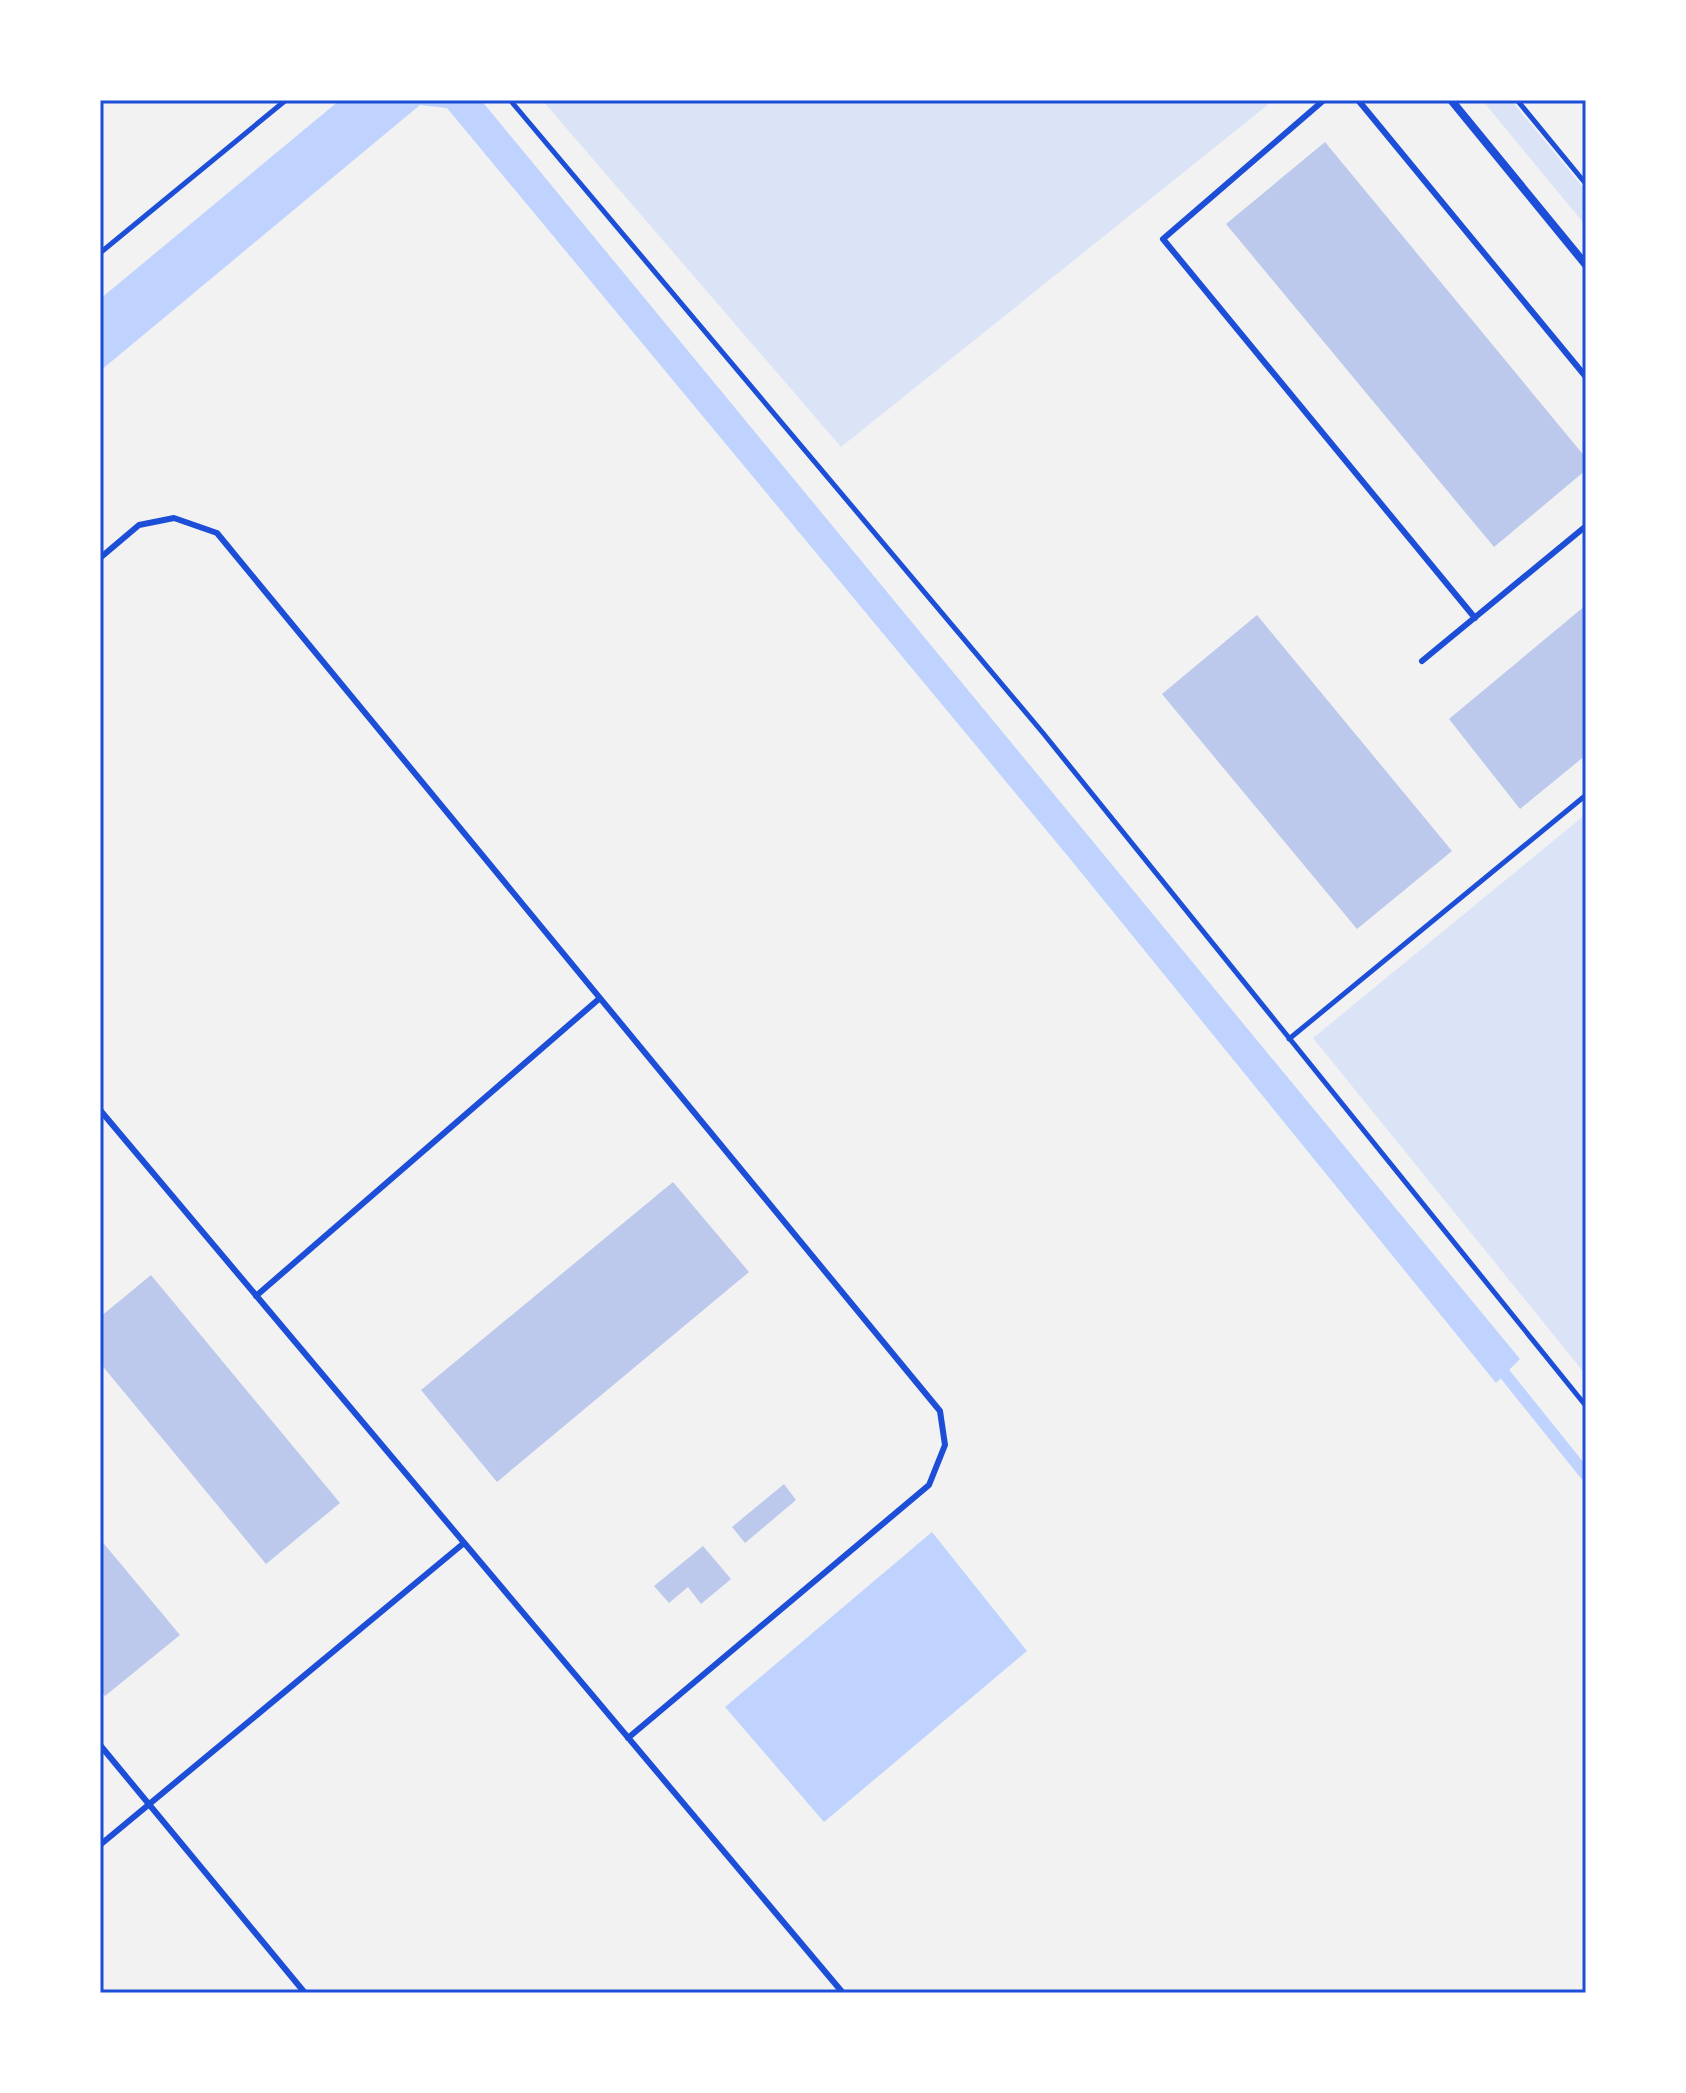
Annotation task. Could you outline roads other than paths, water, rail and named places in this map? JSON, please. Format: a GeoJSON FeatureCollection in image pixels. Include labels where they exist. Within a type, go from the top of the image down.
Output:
{"type":"FeatureCollection","features":[{"type":"Feature","properties":{"kind":"street"},"geometry":{"type":"LineString","coordinates":[[1451,100],[1586,265]]}},
{"type":"Feature","properties":{"kind":"lane"},"geometry":{"type":"LineString","coordinates":[[1324,100],[1163,239],[1475,618]]}},
{"type":"Feature","properties":{"kind":"lane"},"geometry":{"type":"LineString","coordinates":[[1358,100],[1586,377]]}},
{"type":"Feature","properties":{"kind":"lane"},"geometry":{"type":"LineString","coordinates":[[100,558],[139,525],[174,518],[217,533],[940,1411],[945,1445],[929,1485],[628,1738]]}},
{"type":"Feature","properties":{"kind":"lane"},"geometry":{"type":"LineString","coordinates":[[1422,661],[1586,526]]}},
{"type":"Feature","properties":{"kind":"lane"},"geometry":{"type":"LineString","coordinates":[[256,1296],[600,998]]}},
{"type":"Feature","properties":{"kind":"lane"},"geometry":{"type":"LineString","coordinates":[[100,1110],[843,1993]]}},
{"type":"Feature","properties":{"kind":"lane"},"geometry":{"type":"LineString","coordinates":[[100,1845],[464,1543]]}},
{"type":"Feature","properties":{"kind":"lane"},"geometry":{"type":"LineString","coordinates":[[100,1745],[305,1993]]}},
{"type":"Feature","properties":{"kind":"water"},"geometry":{"type":"Polygon","coordinates":[[[340,100],[481,100],[1520,1359],[1496,1383],[1071,860],[447,108],[420,105],[100,371],[100,299],[340,100]]]}},
{"type":"Feature","properties":{"kind":"water"},"geometry":{"type":"Polygon","coordinates":[[[932,1532],[1027,1651],[824,1822],[725,1707],[932,1532]]]}},
{"type":"Feature","properties":{"kind":"waterway"},"geometry":{"type":"LineString","coordinates":[[1496,1363],[1586,1475]]}}]}
